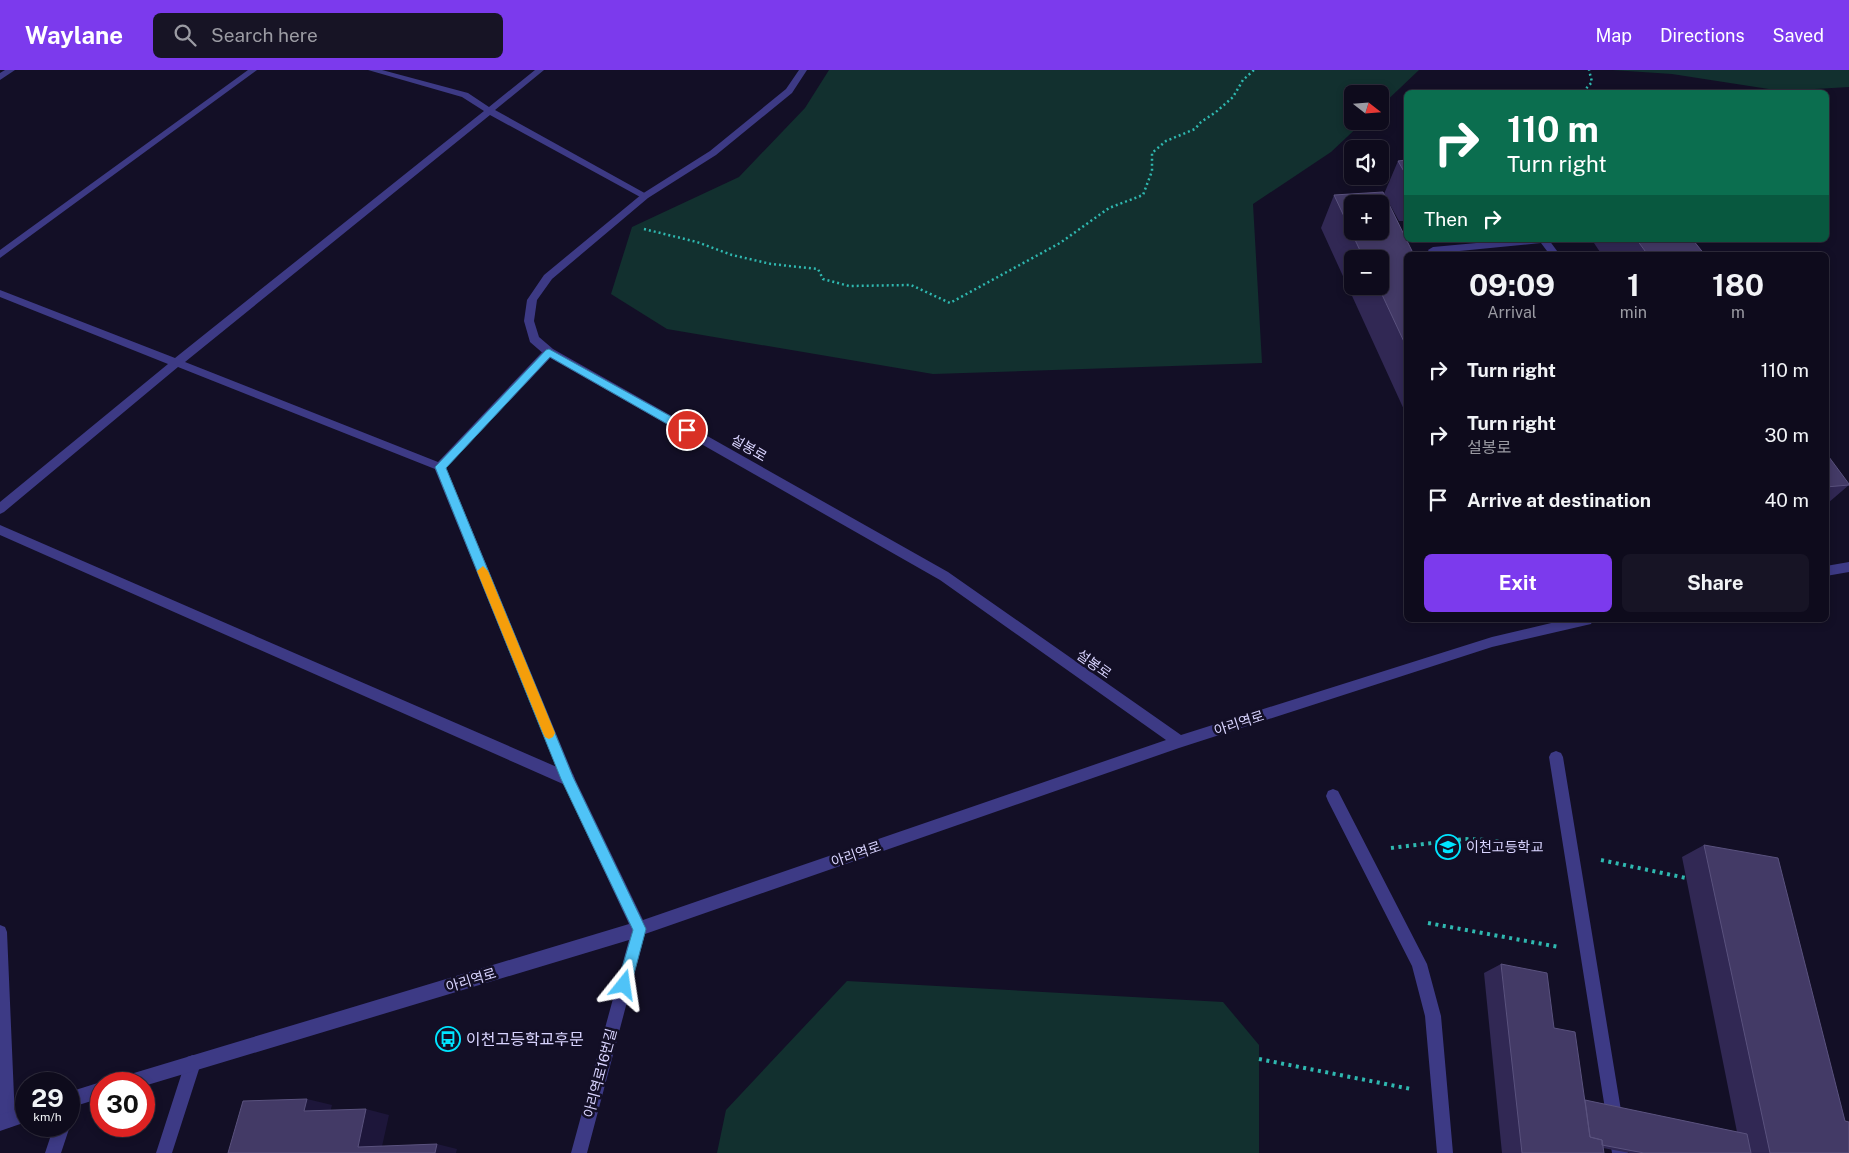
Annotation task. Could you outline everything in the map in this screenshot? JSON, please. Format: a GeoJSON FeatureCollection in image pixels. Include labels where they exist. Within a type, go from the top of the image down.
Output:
{"type":"FeatureCollection","features":[{"type":"Feature","properties":{"kind":"street"},"geometry":{"type":"LineString","coordinates":[[0,77],[11,70]]}},
{"type":"Feature","properties":{"kind":"street"},"geometry":{"type":"LineString","coordinates":[[0,255],[253,70]]}},
{"type":"Feature","properties":{"kind":"street"},"geometry":{"type":"LineString","coordinates":[[372,70],[465,95],[490,111],[644,196]]}},
{"type":"Feature","properties":{"kind":"street"},"geometry":{"type":"LineString","coordinates":[[0,509],[176,363],[540,70]]}},
{"type":"Feature","properties":{"kind":"street","name":"설봉로"},"geometry":{"type":"LineString","coordinates":[[803,70],[789,91],[713,153],[644,196],[548,277],[532,300],[529,321],[534,339],[549,352],[944,576],[1179,742]]}},
{"type":"Feature","properties":{"kind":"street"},"geometry":{"type":"LineString","coordinates":[[1434,252],[1433,250],[1522,242]]}},
{"type":"Feature","properties":{"kind":"street"},"geometry":{"type":"LineString","coordinates":[[0,294],[440,467],[568,779],[640,929]]}},
{"type":"Feature","properties":{"kind":"street"},"geometry":{"type":"LineString","coordinates":[[440,467],[549,352]]}},
{"type":"Feature","properties":{"kind":"street"},"geometry":{"type":"LineString","coordinates":[[0,530],[568,779]]}},
{"type":"Feature","properties":{"kind":"street"},"geometry":{"type":"LineString","coordinates":[[1829,571],[1849,567]]}},
{"type":"Feature","properties":{"kind":"street","name":"아리역로"},"geometry":{"type":"LineString","coordinates":[[155,1075],[640,929],[1179,742],[1492,642],[1578,622]]}},
{"type":"Feature","properties":{"kind":"street"},"geometry":{"type":"LineString","coordinates":[[1556,757],[1620,1153]]}},
{"type":"Feature","properties":{"kind":"street"},"geometry":{"type":"LineString","coordinates":[[1333,796],[1419,964],[1427,990],[1436,1044],[1445,1153]]}},
{"type":"Feature","properties":{"kind":"street","name":"아리역로16번길"},"geometry":{"type":"LineString","coordinates":[[579,1153],[640,929]]}},
{"type":"Feature","properties":{"kind":"street"},"geometry":{"type":"LineString","coordinates":[[0,932],[4,1121]]}},
{"type":"Feature","properties":{"kind":"street"},"geometry":{"type":"LineString","coordinates":[[164,1153],[193,1063]]}},
{"type":"Feature","properties":{"kind":"street"},"geometry":{"type":"LineString","coordinates":[[53,1153],[58,1137]]}},
{"type":"Feature","properties":{"kind":"path"},"geometry":{"type":"LineString","coordinates":[[611,224],[659,232],[696,242],[732,255],[771,264],[818,269],[824,279],[849,286],[911,285],[950,304],[980,285],[1060,243],[1109,208],[1143,195],[1152,171],[1152,153],[1166,141],[1195,129],[1201,122],[1216,112],[1233,96],[1243,80],[1254,70]]}},
{"type":"Feature","properties":{"kind":"path"},"geometry":{"type":"LineString","coordinates":[[1585,90],[1592,82],[1589,70]]}},
{"type":"Feature","properties":{"kind":"path"},"geometry":{"type":"LineString","coordinates":[[1362,852],[1465,839],[1490,840],[1571,854],[1686,878]]}},
{"type":"Feature","properties":{"kind":"path"},"geometry":{"type":"LineString","coordinates":[[1395,917],[1587,952]]}},
{"type":"Feature","properties":{"kind":"path"},"geometry":{"type":"LineString","coordinates":[[1259,1060],[1440,1095]]}},
{"type":"Feature","properties":{"kind":"green space"},"geometry":{"type":"Polygon","coordinates":[[[829,70],[1419,70],[1389,98],[1389,85],[1344,85],[1344,130],[1354,130],[1331,152],[1253,204],[1262,363],[933,374],[667,329],[611,294],[632,227],[739,177],[805,108],[829,70]]]}},
{"type":"Feature","properties":{"kind":"green space"},"geometry":{"type":"Polygon","coordinates":[[[1612,70],[1849,70],[1849,87],[1775,90],[1672,74],[1612,70]]]}},
{"type":"Feature","properties":{"kind":"green space"},"geometry":{"type":"Polygon","coordinates":[[[847,981],[1223,1002],[1259,1045],[1259,1153],[717,1153],[726,1110],[847,981]]]}},
{"type":"Feature","properties":{"kind":"building"},"geometry":{"type":"Polygon","coordinates":[[[1404,160],[1404,172],[1398,161],[1404,160]]]}},
{"type":"Feature","properties":{"kind":"building"},"geometry":{"type":"Polygon","coordinates":[[[1383,192],[1384,195],[1344,195],[1344,216],[1334,195],[1383,192]]]}},
{"type":"Feature","properties":{"kind":"building"},"geometry":{"type":"Polygon","coordinates":[[[1389,204],[1404,235],[1404,242],[1408,242],[1413,252],[1404,252],[1404,342],[1382,295],[1389,295],[1389,250],[1360,250],[1355,240],[1389,240],[1389,204]]]}},
{"type":"Feature","properties":{"kind":"building"},"geometry":{"type":"Polygon","coordinates":[[[1638,242],[1695,242],[1703,252],[1646,252],[1638,242]]]}},
{"type":"Feature","properties":{"kind":"building"},"geometry":{"type":"Polygon","coordinates":[[[1829,457],[1849,484],[1829,487],[1829,457]]]}},
{"type":"Feature","properties":{"kind":"building"},"geometry":{"type":"Polygon","coordinates":[[[1704,845],[1778,858],[1845,1121],[1849,1122],[1849,1153],[1770,1153],[1704,845]]]}},
{"type":"Feature","properties":{"kind":"building"},"geometry":{"type":"Polygon","coordinates":[[[1501,964],[1547,973],[1554,1028],[1575,1032],[1590,1137],[1602,1140],[1604,1153],[1522,1153],[1501,964]]]}},
{"type":"Feature","properties":{"kind":"building"},"geometry":{"type":"Polygon","coordinates":[[[307,1099],[304,1111],[366,1109],[358,1147],[437,1144],[435,1153],[228,1153],[243,1101],[307,1099]]]}},
{"type":"Feature","properties":{"kind":"building"},"geometry":{"type":"Polygon","coordinates":[[[1585,1100],[1747,1134],[1751,1153],[1644,1153],[1602,1145],[1602,1140],[1590,1137],[1585,1100]]]}},
{"type":"Feature","properties":{"kind":"slow traffic"},"geometry":{"type":"LineString","coordinates":[[483,571],[549,733]]}},
{"type":"Feature","properties":{"kind":"place","name":"이천고등학교"},"geometry":{"type":"Point","coordinates":[1448,847]}},
{"type":"Feature","properties":{"kind":"place","name":"이천고등학교후문"},"geometry":{"type":"Point","coordinates":[448,1039]}},
{"type":"Feature","properties":{"kind":"route"},"geometry":{"type":"LineString","coordinates":[[624,985],[640,929],[568,779],[440,467],[549,352],[687,430]]}}]}
